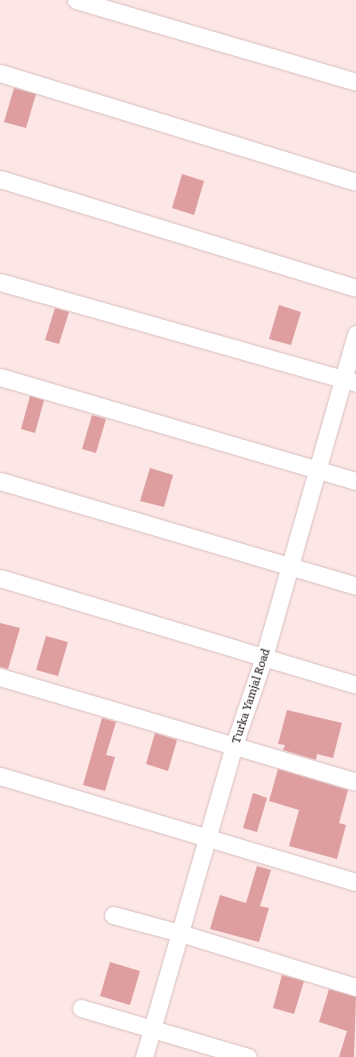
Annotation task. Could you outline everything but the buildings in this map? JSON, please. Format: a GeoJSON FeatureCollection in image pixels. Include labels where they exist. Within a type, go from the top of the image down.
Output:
{"type":"FeatureCollection","features":[{"type":"Feature","properties":{"kind":"street"},"geometry":{"type":"LineString","coordinates":[[76,0],[356,82]]}},
{"type":"Feature","properties":{"kind":"street"},"geometry":{"type":"LineString","coordinates":[[0,73],[356,182]]}},
{"type":"Feature","properties":{"kind":"street"},"geometry":{"type":"LineString","coordinates":[[0,179],[356,288]]}},
{"type":"Feature","properties":{"kind":"street"},"geometry":{"type":"LineString","coordinates":[[0,282],[349,381]]}},
{"type":"Feature","properties":{"kind":"street","name":"Turka Yamjal Road"},"geometry":{"type":"LineString","coordinates":[[144,1057],[234,745],[264,657],[316,469],[349,381],[356,334]]}},
{"type":"Feature","properties":{"kind":"street"},"geometry":{"type":"LineString","coordinates":[[0,377],[356,481]]}},
{"type":"Feature","properties":{"kind":"street"},"geometry":{"type":"LineString","coordinates":[[0,481],[356,586]]}},
{"type":"Feature","properties":{"kind":"street"},"geometry":{"type":"LineString","coordinates":[[0,578],[356,685]]}},
{"type":"Feature","properties":{"kind":"street"},"geometry":{"type":"LineString","coordinates":[[0,677],[356,782]]}},
{"type":"Feature","properties":{"kind":"street"},"geometry":{"type":"LineString","coordinates":[[0,776],[356,882]]}},
{"type":"Feature","properties":{"kind":"street"},"geometry":{"type":"LineString","coordinates":[[113,915],[180,933],[356,988]]}},
{"type":"Feature","properties":{"kind":"street"},"geometry":{"type":"LineString","coordinates":[[80,1008],[248,1057]]}}]}
